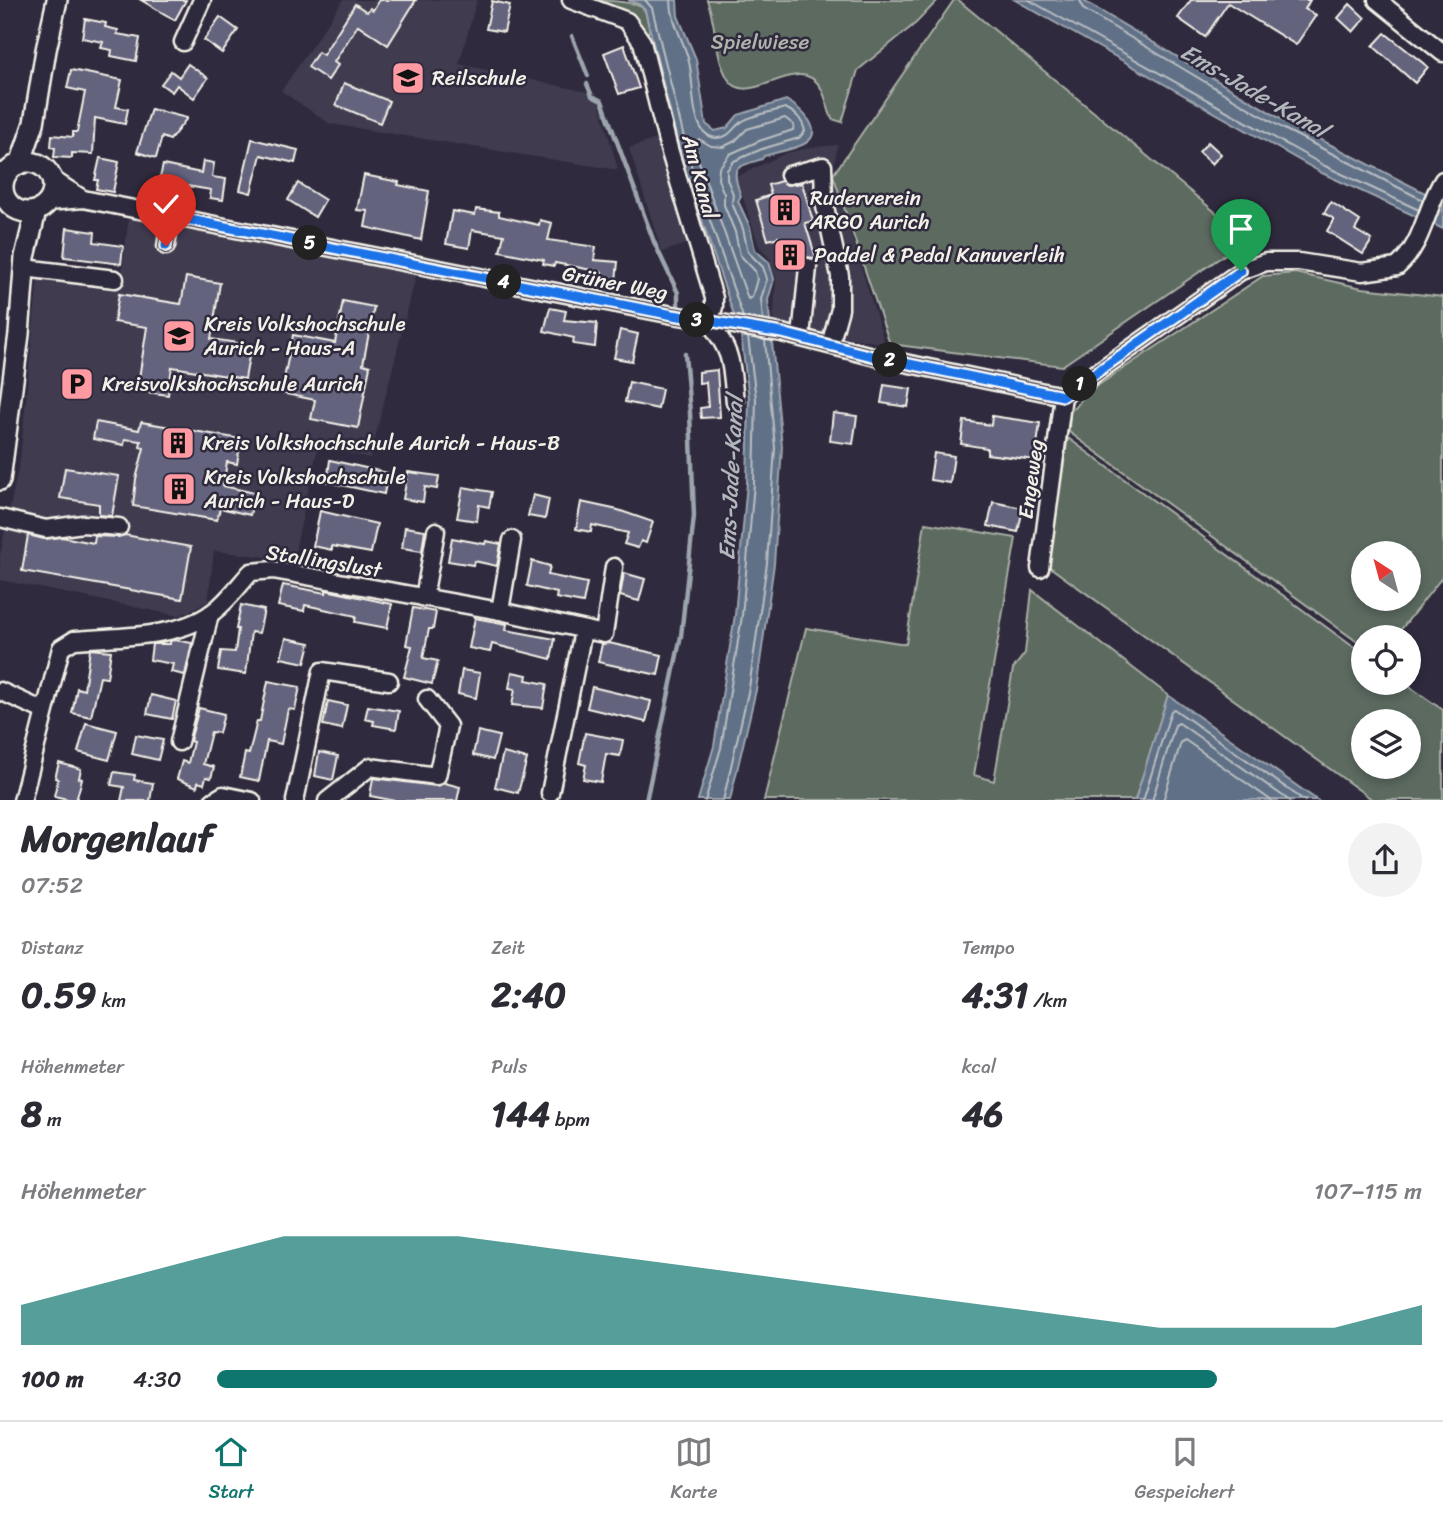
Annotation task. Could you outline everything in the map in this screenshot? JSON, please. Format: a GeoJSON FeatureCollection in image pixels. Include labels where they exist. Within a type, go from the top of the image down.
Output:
{"type":"FeatureCollection","features":[{"type":"Feature","properties":{"kind":"main road"},"geometry":{"type":"LineString","coordinates":[[0,480],[25,262],[21,202],[3,187],[9,169],[34,123],[57,0]]}},
{"type":"Feature","properties":{"kind":"main road"},"geometry":{"type":"LineString","coordinates":[[21,202],[52,195],[34,123]]}},
{"type":"Feature","properties":{"kind":"main road"},"geometry":{"type":"LineString","coordinates":[[9,169],[34,163],[46,173]]}},
{"type":"Feature","properties":{"kind":"street"},"geometry":{"type":"LineString","coordinates":[[183,42],[202,0]]}},
{"type":"Feature","properties":{"kind":"street","name":"Am Kanal"},"geometry":{"type":"LineString","coordinates":[[571,0],[627,21],[642,42],[669,149],[714,298],[715,307],[709,322]]}},
{"type":"Feature","properties":{"kind":"street"},"geometry":{"type":"LineString","coordinates":[[1377,0],[1443,53]]}},
{"type":"Feature","properties":{"kind":"street"},"geometry":{"type":"LineString","coordinates":[[789,175],[823,166],[824,202],[841,276],[840,309],[830,345]]}},
{"type":"Feature","properties":{"kind":"street","name":"Grüner Weg"},"geometry":{"type":"LineString","coordinates":[[46,173],[83,200]]}},
{"type":"Feature","properties":{"kind":"street"},"geometry":{"type":"LineString","coordinates":[[1063,396],[1241,271],[1266,262],[1299,262],[1362,272],[1397,267],[1422,236],[1439,186]]}},
{"type":"Feature","properties":{"kind":"street","name":"Grüner Weg"},"geometry":{"type":"LineString","coordinates":[[21,202],[83,200],[170,216],[709,322],[782,333],[876,357],[1063,396]]}},
{"type":"Feature","properties":{"kind":"street"},"geometry":{"type":"LineString","coordinates":[[166,246],[170,216]]}},
{"type":"Feature","properties":{"kind":"street"},"geometry":{"type":"LineString","coordinates":[[25,262],[115,279]]}},
{"type":"Feature","properties":{"kind":"street"},"geometry":{"type":"LineString","coordinates":[[801,337],[808,267]]}},
{"type":"Feature","properties":{"kind":"street"},"geometry":{"type":"LineString","coordinates":[[709,322],[725,344],[731,358],[735,402]]}},
{"type":"Feature","properties":{"kind":"street","name":"Engeweg"},"geometry":{"type":"LineString","coordinates":[[1040,568],[1063,396]]}},
{"type":"Feature","properties":{"kind":"street"},"geometry":{"type":"LineString","coordinates":[[0,518],[46,529],[83,524],[119,527]]}},
{"type":"Feature","properties":{"kind":"street"},"geometry":{"type":"LineString","coordinates":[[424,598],[436,531]]}},
{"type":"Feature","properties":{"kind":"street"},"geometry":{"type":"LineString","coordinates":[[500,611],[512,540]]}},
{"type":"Feature","properties":{"kind":"street","name":"Stallingslust"},"geometry":{"type":"LineString","coordinates":[[22,800],[61,648],[74,640],[178,630],[210,614],[251,572],[273,570],[500,611],[604,634],[614,566]]}},
{"type":"Feature","properties":{"kind":"street"},"geometry":{"type":"LineString","coordinates":[[180,742],[210,614]]}},
{"type":"Feature","properties":{"kind":"street"},"geometry":{"type":"LineString","coordinates":[[550,793],[583,631]]}},
{"type":"Feature","properties":{"kind":"street"},"geometry":{"type":"LineString","coordinates":[[295,800],[322,671],[389,681]]}},
{"type":"Feature","properties":{"kind":"street"},"geometry":{"type":"LineString","coordinates":[[0,691],[44,711]]}},
{"type":"Feature","properties":{"kind":"street"},"geometry":{"type":"LineString","coordinates":[[327,800],[370,767],[437,776],[448,726],[426,699]]}},
{"type":"Feature","properties":{"kind":"street"},"geometry":{"type":"LineString","coordinates":[[213,800],[223,795],[252,800]]}},
{"type":"Feature","properties":{"kind":"shaded area","name":"Reilschule"},"geometry":{"type":"Polygon","coordinates":[[[343,0],[477,0],[459,64],[597,94],[618,170],[330,124],[281,91],[343,0]]]}},
{"type":"Feature","properties":{"kind":"shaded area"},"geometry":{"type":"Polygon","coordinates":[[[659,138],[692,242],[662,252],[629,148],[659,138]]]}},
{"type":"Feature","properties":{"kind":"shaded area"},"geometry":{"type":"Polygon","coordinates":[[[838,145],[832,174],[885,344],[773,324],[776,279],[770,259],[759,246],[736,177],[786,153],[838,145]]]}},
{"type":"Feature","properties":{"kind":"shaded area"},"geometry":{"type":"Polygon","coordinates":[[[129,215],[295,250],[417,272],[370,458],[318,447],[293,560],[214,551],[208,602],[179,616],[0,580],[0,555],[20,459],[38,277],[120,288],[129,215]]]}},
{"type":"Feature","properties":{"kind":"green space"},"geometry":{"type":"Polygon","coordinates":[[[583,0],[638,5],[644,10],[650,29],[644,40],[583,0]]]}},
{"type":"Feature","properties":{"kind":"green space","name":"Spielwiese"},"geometry":{"type":"Polygon","coordinates":[[[707,0],[938,0],[916,23],[858,70],[842,122],[832,119],[821,88],[812,78],[800,75],[787,77],[748,89],[737,87],[728,79],[723,70],[707,0]]]}},
{"type":"Feature","properties":{"kind":"green space"},"geometry":{"type":"Polygon","coordinates":[[[954,0],[958,0],[1237,230],[1227,253],[1062,366],[890,344],[833,175],[954,0]]]}},
{"type":"Feature","properties":{"kind":"green space"},"geometry":{"type":"Polygon","coordinates":[[[1295,273],[1362,288],[1443,297],[1443,576],[1421,604],[1421,541],[1351,541],[1351,611],[1415,611],[1404,625],[1351,625],[1351,637],[1069,432],[1070,411],[1085,394],[1263,276],[1295,273]]]}},
{"type":"Feature","properties":{"kind":"green space"},"geometry":{"type":"Polygon","coordinates":[[[1068,438],[1351,645],[1351,695],[1421,695],[1443,710],[1443,800],[1373,800],[1047,565],[1068,438]]]}},
{"type":"Feature","properties":{"kind":"green space"},"geometry":{"type":"Polygon","coordinates":[[[925,523],[1016,538],[974,775],[994,781],[1013,669],[1025,653],[1032,590],[1168,695],[1135,800],[764,800],[806,628],[906,644],[925,523]]]}},
{"type":"Feature","properties":{"kind":"water"},"geometry":{"type":"Polygon","coordinates":[[[628,0],[677,0],[678,16],[696,59],[706,124],[715,131],[727,128],[738,115],[786,100],[809,121],[813,134],[810,140],[802,145],[764,156],[741,167],[736,173],[741,196],[738,201],[750,227],[755,250],[769,262],[774,279],[768,300],[782,447],[774,564],[756,690],[730,800],[698,800],[714,746],[735,615],[747,483],[749,398],[741,336],[683,164],[645,10],[639,4],[628,0]]]}},
{"type":"Feature","properties":{"kind":"water"},"geometry":{"type":"Polygon","coordinates":[[[1015,0],[1082,0],[1288,123],[1443,202],[1443,229],[1322,173],[1015,0]]]}},
{"type":"Feature","properties":{"kind":"water"},"geometry":{"type":"Polygon","coordinates":[[[1168,695],[1317,800],[1135,800],[1168,695]]]}},
{"type":"Feature","properties":{"kind":"building"},"geometry":{"type":"Polygon","coordinates":[[[141,0],[186,0],[175,20],[141,0]]]}},
{"type":"Feature","properties":{"kind":"building","name":"Reilschule"},"geometry":{"type":"Polygon","coordinates":[[[379,0],[416,0],[388,45],[358,25],[334,62],[338,65],[328,80],[308,67],[318,52],[323,55],[355,4],[367,12],[370,8],[373,10],[379,0]]]}},
{"type":"Feature","properties":{"kind":"building"},"geometry":{"type":"Polygon","coordinates":[[[1191,0],[1310,0],[1305,9],[1316,15],[1296,45],[1228,3],[1205,37],[1178,18],[1191,0]]]}},
{"type":"Feature","properties":{"kind":"building"},"geometry":{"type":"Polygon","coordinates":[[[492,1],[510,5],[504,32],[486,29],[492,1]]]}},
{"type":"Feature","properties":{"kind":"building"},"geometry":{"type":"Polygon","coordinates":[[[1350,4],[1365,18],[1353,32],[1338,18],[1350,4]]]}},
{"type":"Feature","properties":{"kind":"building"},"geometry":{"type":"Polygon","coordinates":[[[220,17],[238,30],[222,53],[204,40],[220,17]]]}},
{"type":"Feature","properties":{"kind":"building"},"geometry":{"type":"Polygon","coordinates":[[[85,19],[106,23],[105,27],[118,30],[117,34],[140,38],[136,61],[111,56],[112,50],[101,48],[103,42],[82,38],[85,19]]]}},
{"type":"Feature","properties":{"kind":"building"},"geometry":{"type":"Polygon","coordinates":[[[1385,33],[1428,67],[1415,83],[1373,46],[1385,33]]]}},
{"type":"Feature","properties":{"kind":"building"},"geometry":{"type":"Polygon","coordinates":[[[624,45],[639,88],[619,94],[604,53],[624,45]]]}},
{"type":"Feature","properties":{"kind":"building"},"geometry":{"type":"Polygon","coordinates":[[[188,64],[208,78],[194,98],[177,85],[172,92],[161,84],[171,71],[179,77],[188,64]]]}},
{"type":"Feature","properties":{"kind":"building"},"geometry":{"type":"Polygon","coordinates":[[[71,70],[122,80],[116,107],[128,109],[125,124],[95,118],[93,154],[72,153],[72,158],[54,157],[52,135],[73,137],[73,132],[77,132],[85,92],[67,88],[71,70]]]}},
{"type":"Feature","properties":{"kind":"building"},"geometry":{"type":"Polygon","coordinates":[[[344,83],[389,101],[380,123],[336,105],[344,83]]]}},
{"type":"Feature","properties":{"kind":"building"},"geometry":{"type":"Polygon","coordinates":[[[151,109],[187,118],[170,140],[162,137],[156,158],[137,152],[151,109]]]}},
{"type":"Feature","properties":{"kind":"building"},"geometry":{"type":"Polygon","coordinates":[[[252,139],[298,150],[295,163],[261,155],[251,193],[240,190],[252,139]]]}},
{"type":"Feature","properties":{"kind":"building"},"geometry":{"type":"Polygon","coordinates":[[[1208,142],[1221,154],[1212,164],[1199,152],[1208,142]]]}},
{"type":"Feature","properties":{"kind":"building"},"geometry":{"type":"Polygon","coordinates":[[[100,158],[119,162],[113,192],[96,189],[98,180],[95,180],[100,158]]]}},
{"type":"Feature","properties":{"kind":"building"},"geometry":{"type":"Polygon","coordinates":[[[203,161],[214,163],[212,177],[226,179],[223,200],[210,198],[211,190],[187,186],[186,192],[158,186],[163,165],[201,173],[203,161]]]}},
{"type":"Feature","properties":{"kind":"building"},"geometry":{"type":"Polygon","coordinates":[[[364,175],[429,191],[421,240],[365,227],[368,211],[357,210],[364,175]]]}},
{"type":"Feature","properties":{"kind":"building","name":"Ruderverein ARGO Aurich"},"geometry":{"type":"Polygon","coordinates":[[[781,181],[787,185],[802,183],[813,221],[805,223],[816,258],[804,257],[798,265],[788,268],[778,237],[768,240],[756,200],[771,195],[768,185],[781,181]]]}},
{"type":"Feature","properties":{"kind":"building"},"geometry":{"type":"Polygon","coordinates":[[[298,183],[325,200],[315,217],[288,200],[298,183]]]}},
{"type":"Feature","properties":{"kind":"building"},"geometry":{"type":"Polygon","coordinates":[[[1331,202],[1360,221],[1355,230],[1372,240],[1363,254],[1327,231],[1334,219],[1324,213],[1331,202]]]}},
{"type":"Feature","properties":{"kind":"building"},"geometry":{"type":"Polygon","coordinates":[[[476,209],[499,212],[499,216],[539,225],[540,220],[552,223],[548,240],[596,247],[594,260],[618,262],[616,281],[601,280],[602,272],[555,263],[554,266],[543,264],[544,260],[500,251],[504,235],[472,230],[469,248],[446,244],[452,211],[475,215],[476,209]]]}},
{"type":"Feature","properties":{"kind":"building"},"geometry":{"type":"Polygon","coordinates":[[[67,228],[95,232],[94,242],[123,246],[121,264],[64,257],[67,228]]]}},
{"type":"Feature","properties":{"kind":"building","name":"Kreis Volkshochschule Aurich - Haus-A"},"geometry":{"type":"Polygon","coordinates":[[[186,277],[220,283],[211,339],[251,345],[245,379],[172,367],[168,395],[137,391],[147,327],[114,322],[119,294],[181,304],[186,277]]]}},
{"type":"Feature","properties":{"kind":"building"},"geometry":{"type":"Polygon","coordinates":[[[343,301],[374,307],[363,364],[370,366],[358,428],[311,419],[315,400],[281,393],[293,335],[335,343],[343,301]]]}},
{"type":"Feature","properties":{"kind":"building"},"geometry":{"type":"Polygon","coordinates":[[[550,308],[566,311],[564,320],[597,323],[595,347],[573,344],[574,338],[544,331],[550,308]]]}},
{"type":"Feature","properties":{"kind":"building"},"geometry":{"type":"Polygon","coordinates":[[[620,330],[638,334],[632,361],[614,358],[620,330]]]}},
{"type":"Feature","properties":{"kind":"building"},"geometry":{"type":"Polygon","coordinates":[[[717,370],[720,417],[701,418],[700,408],[708,407],[706,382],[699,383],[699,372],[717,370]]]}},
{"type":"Feature","properties":{"kind":"building"},"geometry":{"type":"Polygon","coordinates":[[[629,382],[662,389],[658,409],[625,402],[629,382]]]}},
{"type":"Feature","properties":{"kind":"building"},"geometry":{"type":"Polygon","coordinates":[[[884,385],[911,389],[908,407],[881,403],[884,385]]]}},
{"type":"Feature","properties":{"kind":"building"},"geometry":{"type":"Polygon","coordinates":[[[833,413],[857,416],[853,444],[830,441],[833,413]]]}},
{"type":"Feature","properties":{"kind":"building"},"geometry":{"type":"Polygon","coordinates":[[[992,416],[1040,423],[1035,460],[987,454],[987,448],[961,444],[964,421],[991,425],[992,416]]]}},
{"type":"Feature","properties":{"kind":"building"},"geometry":{"type":"Polygon","coordinates":[[[96,422],[139,430],[141,422],[241,439],[237,464],[227,462],[223,486],[255,493],[250,515],[220,508],[217,520],[133,506],[144,448],[140,447],[141,441],[125,439],[124,445],[93,439],[96,422]]]}},
{"type":"Feature","properties":{"kind":"building"},"geometry":{"type":"Polygon","coordinates":[[[934,453],[954,456],[950,483],[930,480],[934,453]]]}},
{"type":"Feature","properties":{"kind":"building"},"geometry":{"type":"Polygon","coordinates":[[[330,460],[388,473],[384,494],[327,482],[330,460]]]}},
{"type":"Feature","properties":{"kind":"building"},"geometry":{"type":"Polygon","coordinates":[[[65,468],[119,476],[112,516],[99,515],[99,504],[60,498],[65,468]]]}},
{"type":"Feature","properties":{"kind":"building"},"geometry":{"type":"Polygon","coordinates":[[[408,472],[439,476],[437,489],[425,487],[423,502],[403,499],[408,472]]]}},
{"type":"Feature","properties":{"kind":"building"},"geometry":{"type":"Polygon","coordinates":[[[463,487],[492,492],[489,507],[479,505],[477,521],[457,518],[463,487]]]}},
{"type":"Feature","properties":{"kind":"building"},"geometry":{"type":"Polygon","coordinates":[[[533,495],[549,499],[545,519],[528,516],[533,495]]]}},
{"type":"Feature","properties":{"kind":"building"},"geometry":{"type":"Polygon","coordinates":[[[581,502],[618,510],[653,522],[646,543],[641,541],[638,548],[624,544],[628,533],[592,525],[591,532],[576,529],[581,502]]]}},
{"type":"Feature","properties":{"kind":"building"},"geometry":{"type":"Polygon","coordinates":[[[993,502],[1023,508],[1018,532],[988,526],[993,502]]]}},
{"type":"Feature","properties":{"kind":"building"},"geometry":{"type":"Polygon","coordinates":[[[320,511],[377,524],[371,553],[332,546],[332,550],[313,546],[320,511]]]}},
{"type":"Feature","properties":{"kind":"building"},"geometry":{"type":"Polygon","coordinates":[[[405,527],[425,530],[422,551],[402,548],[405,527]]]}},
{"type":"Feature","properties":{"kind":"building"},"geometry":{"type":"Polygon","coordinates":[[[28,535],[44,539],[62,537],[94,543],[95,536],[125,535],[191,547],[182,599],[22,571],[28,535]]]}},
{"type":"Feature","properties":{"kind":"building"},"geometry":{"type":"Polygon","coordinates":[[[452,538],[501,544],[497,566],[474,561],[473,565],[448,561],[452,538]]]}},
{"type":"Feature","properties":{"kind":"building"},"geometry":{"type":"Polygon","coordinates":[[[532,561],[550,566],[548,575],[587,583],[583,603],[556,598],[557,593],[527,586],[532,561]]]}},
{"type":"Feature","properties":{"kind":"building"},"geometry":{"type":"Polygon","coordinates":[[[624,573],[645,579],[639,601],[620,596],[624,573]]]}},
{"type":"Feature","properties":{"kind":"building"},"geometry":{"type":"Polygon","coordinates":[[[283,585],[326,593],[326,590],[392,604],[387,628],[355,622],[356,616],[305,605],[304,611],[278,606],[283,585]]]}},
{"type":"Feature","properties":{"kind":"building"},"geometry":{"type":"Polygon","coordinates":[[[241,605],[264,610],[259,633],[251,632],[246,674],[218,670],[221,651],[235,652],[241,605]]]}},
{"type":"Feature","properties":{"kind":"building"},"geometry":{"type":"Polygon","coordinates":[[[413,608],[436,612],[433,629],[429,629],[423,658],[438,661],[432,684],[404,677],[412,646],[406,645],[413,608]]]}},
{"type":"Feature","properties":{"kind":"building"},"geometry":{"type":"Polygon","coordinates":[[[475,618],[507,624],[506,630],[555,639],[551,659],[492,644],[490,652],[469,648],[475,618]]]}},
{"type":"Feature","properties":{"kind":"building"},"geometry":{"type":"Polygon","coordinates":[[[286,638],[310,643],[305,663],[281,658],[286,638]]]}},
{"type":"Feature","properties":{"kind":"building"},"geometry":{"type":"Polygon","coordinates":[[[170,641],[192,643],[185,675],[171,672],[173,664],[150,660],[152,644],[170,644],[170,641]]]}},
{"type":"Feature","properties":{"kind":"building"},"geometry":{"type":"Polygon","coordinates":[[[609,643],[662,655],[658,675],[598,662],[602,644],[609,643]]]}},
{"type":"Feature","properties":{"kind":"building"},"geometry":{"type":"Polygon","coordinates":[[[90,649],[111,651],[107,678],[100,677],[91,717],[72,713],[77,688],[84,690],[90,649]]]}},
{"type":"Feature","properties":{"kind":"building"},"geometry":{"type":"Polygon","coordinates":[[[462,670],[480,673],[476,698],[458,694],[462,670]]]}},
{"type":"Feature","properties":{"kind":"building"},"geometry":{"type":"Polygon","coordinates":[[[512,672],[527,675],[526,680],[547,684],[543,708],[512,705],[515,689],[509,688],[512,672]]]}},
{"type":"Feature","properties":{"kind":"building"},"geometry":{"type":"Polygon","coordinates":[[[268,681],[300,687],[295,710],[288,709],[281,744],[267,741],[259,781],[240,777],[245,753],[249,754],[257,721],[260,721],[268,681]]]}},
{"type":"Feature","properties":{"kind":"building"},"geometry":{"type":"Polygon","coordinates":[[[592,687],[651,701],[646,722],[587,708],[592,687]]]}},
{"type":"Feature","properties":{"kind":"building"},"geometry":{"type":"Polygon","coordinates":[[[151,695],[176,701],[172,719],[147,714],[151,695]]]}},
{"type":"Feature","properties":{"kind":"building"},"geometry":{"type":"Polygon","coordinates":[[[328,701],[347,705],[342,729],[323,725],[328,701]]]}},
{"type":"Feature","properties":{"kind":"building"},"geometry":{"type":"Polygon","coordinates":[[[368,706],[399,711],[396,729],[373,725],[374,721],[365,719],[368,706]]]}},
{"type":"Feature","properties":{"kind":"building"},"geometry":{"type":"Polygon","coordinates":[[[199,708],[224,714],[219,733],[211,732],[203,764],[214,767],[211,778],[206,777],[204,784],[198,782],[197,787],[177,779],[182,761],[188,763],[193,742],[190,741],[199,708]]]}},
{"type":"Feature","properties":{"kind":"building"},"geometry":{"type":"Polygon","coordinates":[[[86,723],[117,731],[109,760],[78,752],[86,723]]]}},
{"type":"Feature","properties":{"kind":"building"},"geometry":{"type":"Polygon","coordinates":[[[478,731],[499,736],[493,760],[473,755],[478,731]]]}},
{"type":"Feature","properties":{"kind":"building"},"geometry":{"type":"Polygon","coordinates":[[[585,733],[623,740],[620,756],[606,754],[601,782],[583,779],[586,765],[579,763],[585,733]]]}},
{"type":"Feature","properties":{"kind":"building"},"geometry":{"type":"Polygon","coordinates":[[[136,735],[163,740],[158,760],[132,754],[136,735]]]}},
{"type":"Feature","properties":{"kind":"building"},"geometry":{"type":"Polygon","coordinates":[[[319,752],[338,756],[333,780],[315,776],[319,752]]]}},
{"type":"Feature","properties":{"kind":"building"},"geometry":{"type":"Polygon","coordinates":[[[503,753],[527,759],[518,793],[495,787],[503,753]]]}},
{"type":"Feature","properties":{"kind":"building"},"geometry":{"type":"Polygon","coordinates":[[[59,763],[81,769],[79,778],[82,779],[76,800],[54,796],[58,779],[55,778],[59,763]]]}},
{"type":"Feature","properties":{"kind":"building"},"geometry":{"type":"Polygon","coordinates":[[[114,772],[135,775],[134,780],[153,783],[150,800],[121,800],[124,787],[111,785],[114,772]]]}},
{"type":"Feature","properties":{"kind":"building"},"geometry":{"type":"Polygon","coordinates":[[[373,778],[436,786],[445,783],[460,787],[457,800],[391,800],[370,796],[373,778]]]}},
{"type":"Feature","properties":{"kind":"waterway"},"geometry":{"type":"LineString","coordinates":[[572,36],[588,76]]}},
{"type":"Feature","properties":{"kind":"waterway"},"geometry":{"type":"LineString","coordinates":[[587,84],[592,96],[602,101],[654,242],[678,293],[678,306]]}},
{"type":"Feature","properties":{"kind":"waterway"},"geometry":{"type":"LineString","coordinates":[[646,800],[681,636],[694,516],[685,354]]}},
{"type":"Feature","properties":{"kind":"place","name":"Reilschule"},"geometry":{"type":"Point","coordinates":[408,78]}},
{"type":"Feature","properties":{"kind":"place","name":"Ruderverein ARGO Aurich"},"geometry":{"type":"Point","coordinates":[785,210]}},
{"type":"Feature","properties":{"kind":"place","name":"Paddel & Pedal Kanuverleih"},"geometry":{"type":"Point","coordinates":[790,255]}},
{"type":"Feature","properties":{"kind":"place","name":"Kreis Volkshochschule Aurich - Haus-A"},"geometry":{"type":"Point","coordinates":[179,336]}},
{"type":"Feature","properties":{"kind":"place","name":"Kreisvolkshochschule Aurich"},"geometry":{"type":"Point","coordinates":[77,384]}},
{"type":"Feature","properties":{"kind":"place","name":"Kreis Volkshochschule Aurich - Haus-B"},"geometry":{"type":"Point","coordinates":[178,443]}},
{"type":"Feature","properties":{"kind":"place","name":"Kreis Volkshochschule Aurich - Haus-D"},"geometry":{"type":"Point","coordinates":[179,489]}},
{"type":"Feature","properties":{"kind":"route"},"geometry":{"type":"LineString","coordinates":[[166,246],[170,216],[709,322],[782,333],[876,357],[1063,396],[1241,271]]}},
{"type":"Feature","properties":{"kind":"water label","name":"Ems-Jade-Kanal"},"geometry":{"type":"Point","coordinates":[1254,91]}},
{"type":"Feature","properties":{"kind":"water label","name":"Ems-Jade-Kanal"},"geometry":{"type":"Point","coordinates":[731,478]}}]}
